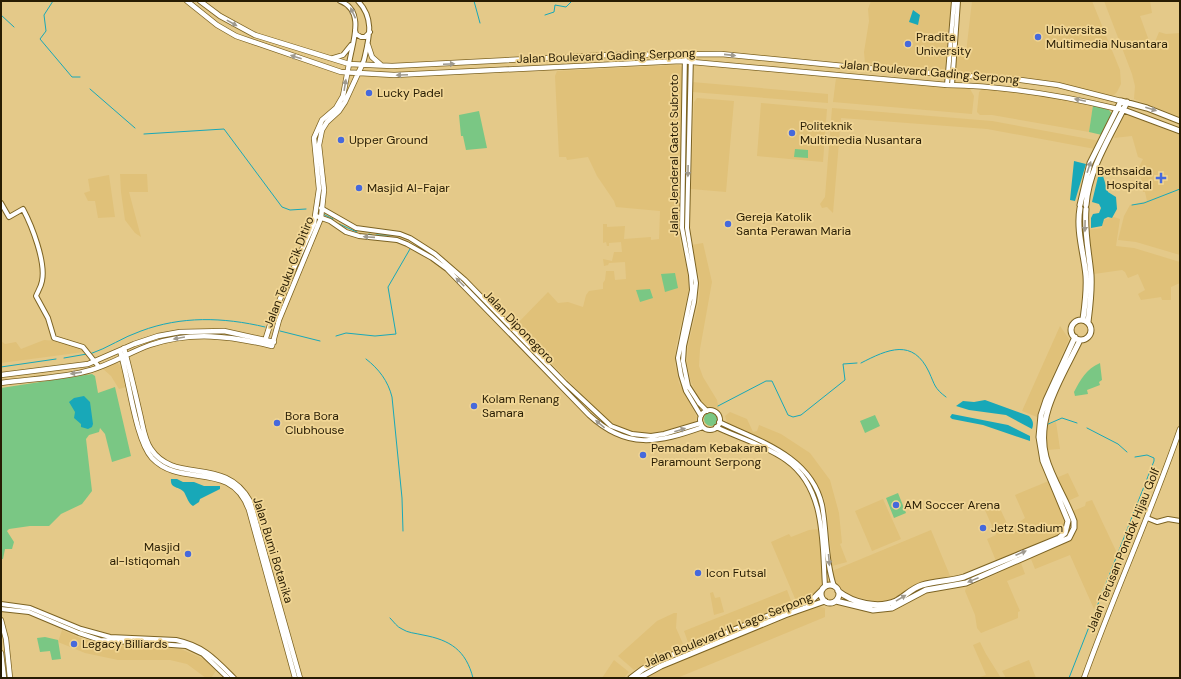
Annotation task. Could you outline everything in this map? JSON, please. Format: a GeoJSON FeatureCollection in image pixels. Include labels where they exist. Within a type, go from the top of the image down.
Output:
{"type":"FeatureCollection","features":[{"type":"Feature","properties":{"kind":"main road","name":"Jalan Boulevard Gading Serpong"},"geometry":{"type":"LineString","coordinates":[[187,1],[221,28],[251,42],[347,73],[394,75],[614,64],[691,62],[949,85],[978,85],[1032,91],[1121,109],[1180,131]]}},
{"type":"Feature","properties":{"kind":"main road","name":"Jalan Boulevard Gading Serpong"},"geometry":{"type":"LineString","coordinates":[[200,1],[220,16],[255,35],[349,64],[381,66],[497,62],[604,56],[721,54],[950,76],[1021,80],[1091,92],[1127,102],[1180,122]]}},
{"type":"Feature","properties":{"kind":"main road"},"geometry":{"type":"LineString","coordinates":[[251,42],[255,41],[255,35]]}},
{"type":"Feature","properties":{"kind":"main road"},"geometry":{"type":"LineString","coordinates":[[261,46],[261,41],[263,38]]}},
{"type":"Feature","properties":{"kind":"main road"},"geometry":{"type":"LineString","coordinates":[[368,45],[372,57],[381,66]]}},
{"type":"Feature","properties":{"kind":"main road"},"geometry":{"type":"LineString","coordinates":[[604,56],[606,60],[604,65]]}},
{"type":"Feature","properties":{"kind":"main road"},"geometry":{"type":"LineString","coordinates":[[614,56],[612,60],[614,64]]}},
{"type":"Feature","properties":{"kind":"main road"},"geometry":{"type":"LineString","coordinates":[[485,71],[488,66],[486,62]]}},
{"type":"Feature","properties":{"kind":"main road"},"geometry":{"type":"LineString","coordinates":[[497,62],[493,66],[497,70]]}},
{"type":"Feature","properties":{"kind":"main road","name":"Jalan Teuku Cik Ditiro"},"geometry":{"type":"LineString","coordinates":[[338,109],[343,96],[349,64]]}},
{"type":"Feature","properties":{"kind":"main road","name":"Jalan Teuku Cik Ditiro"},"geometry":{"type":"LineString","coordinates":[[320,208],[272,318],[265,342],[273,344],[279,320],[321,218],[314,138],[322,120],[345,102],[362,65]]}},
{"type":"Feature","properties":{"kind":"main road"},"geometry":{"type":"LineString","coordinates":[[1021,80],[1035,84],[1036,88],[1032,91]]}},
{"type":"Feature","properties":{"kind":"main road"},"geometry":{"type":"LineString","coordinates":[[1041,83],[1037,86],[1038,91],[1053,95]]}},
{"type":"Feature","properties":{"kind":"main road"},"geometry":{"type":"LineString","coordinates":[[1085,321],[1091,297],[1091,275],[1086,242],[1086,207],[1090,181],[1121,109],[1121,101]]}},
{"type":"Feature","properties":{"kind":"main road"},"geometry":{"type":"LineString","coordinates":[[1085,321],[1086,288],[1080,242],[1080,207],[1090,163],[1121,109],[1127,102]]}},
{"type":"Feature","properties":{"kind":"main road"},"geometry":{"type":"LineString","coordinates":[[1180,122],[1178,127],[1180,131]]}},
{"type":"Feature","properties":{"kind":"main road"},"geometry":{"type":"LineString","coordinates":[[272,318],[279,320]]}},
{"type":"Feature","properties":{"kind":"main road"},"geometry":{"type":"LineString","coordinates":[[1076,321],[1085,321],[1091,327],[1091,333],[1085,339],[1077,338],[1071,331],[1072,325],[1076,321]]}},
{"type":"Feature","properties":{"kind":"main road"},"geometry":{"type":"LineString","coordinates":[[1,375],[95,362],[158,336],[202,330],[224,331],[265,342]]}},
{"type":"Feature","properties":{"kind":"main road"},"geometry":{"type":"LineString","coordinates":[[1,383],[84,372],[124,357],[150,345],[190,336],[227,336],[265,342]]}},
{"type":"Feature","properties":{"kind":"main road"},"geometry":{"type":"LineString","coordinates":[[1077,338],[1046,400],[1039,427],[1039,447],[1043,461],[1068,521],[1067,531],[1062,536],[994,568],[960,584],[926,590],[898,606],[888,609],[867,609],[836,601],[831,603],[825,601],[822,598],[821,591],[825,586],[834,586],[838,591],[855,600],[881,605],[896,600],[923,585],[953,580],[994,568],[1060,543],[1071,536],[1074,521],[1050,468],[1042,438],[1048,407],[1077,338]]}},
{"type":"Feature","properties":{"kind":"main road","name":"Jalan Bumi Botanika"},"geometry":{"type":"LineString","coordinates":[[122,350],[146,451],[155,461],[165,468],[197,473],[226,482],[235,488],[244,498],[249,510],[300,678]]}},
{"type":"Feature","properties":{"kind":"main road","name":"Jalan Terusan Pondok Hijau Golf"},"geometry":{"type":"LineString","coordinates":[[1084,678],[1180,429]]}},
{"type":"Feature","properties":{"kind":"main road","name":"Jalan Boulevard IL Lago. Serpong"},"geometry":{"type":"LineString","coordinates":[[639,678],[661,666],[812,601],[821,591]]}},
{"type":"Feature","properties":{"kind":"main road"},"geometry":{"type":"LineString","coordinates":[[836,601],[839,595],[838,591]]}},
{"type":"Feature","properties":{"kind":"main road","name":"Jalan Boulevard IL Lago. Serpong"},"geometry":{"type":"LineString","coordinates":[[631,678],[660,660],[766,620],[825,601]]}},
{"type":"Feature","properties":{"kind":"main road"},"geometry":{"type":"LineString","coordinates":[[1,620],[6,639],[10,678]]}},
{"type":"Feature","properties":{"kind":"main road","name":"Jalan Bumi Botanika"},"geometry":{"type":"LineString","coordinates":[[283,625],[295,678]]}},
{"type":"Feature","properties":{"kind":"main road"},"geometry":{"type":"LineString","coordinates":[[1,654],[4,678]]}},
{"type":"Feature","properties":{"kind":"street"},"geometry":{"type":"LineString","coordinates":[[340,1],[347,4],[355,17],[355,30],[349,64]]}},
{"type":"Feature","properties":{"kind":"street"},"geometry":{"type":"LineString","coordinates":[[358,1],[369,17],[370,32],[362,65]]}},
{"type":"Feature","properties":{"kind":"street"},"geometry":{"type":"LineString","coordinates":[[950,76],[954,1]]}},
{"type":"Feature","properties":{"kind":"street"},"geometry":{"type":"LineString","coordinates":[[949,85],[958,1]]}},
{"type":"Feature","properties":{"kind":"street"},"geometry":{"type":"LineString","coordinates":[[355,30],[356,34],[361,37],[365,37],[370,32]]}},
{"type":"Feature","properties":{"kind":"street"},"geometry":{"type":"LineString","coordinates":[[324,57],[336,58],[343,56],[352,43]]}},
{"type":"Feature","properties":{"kind":"street","name":"Jalan Jenderal Gatot Subroto"},"geometry":{"type":"LineString","coordinates":[[685,54],[682,228],[691,275],[692,290],[678,358],[686,391],[701,416]]}},
{"type":"Feature","properties":{"kind":"street","name":"Jalan Jenderal Gatot Subroto"},"geometry":{"type":"LineString","coordinates":[[691,54],[687,228],[696,283],[694,302],[684,346],[683,361],[688,386],[706,411]]}},
{"type":"Feature","properties":{"kind":"street"},"geometry":{"type":"LineString","coordinates":[[1,203],[9,217],[23,209],[27,218],[40,258],[42,270],[42,282],[36,296],[48,318],[52,335],[57,340],[79,345],[99,367]]}},
{"type":"Feature","properties":{"kind":"street","name":"Jalan Diponegoro"},"geometry":{"type":"LineString","coordinates":[[320,208],[361,230],[390,232],[410,238],[448,267],[519,334],[589,414],[604,428],[620,436],[635,440],[655,440],[683,435],[703,427]]}},
{"type":"Feature","properties":{"kind":"street","name":"Jalan Diponegoro"},"geometry":{"type":"LineString","coordinates":[[316,216],[346,232],[359,236],[389,239],[407,244],[448,267],[516,338],[606,423],[622,431],[640,435],[660,435],[700,423]]}},
{"type":"Feature","properties":{"kind":"street"},"geometry":{"type":"LineString","coordinates":[[335,225],[336,220],[339,219]]}},
{"type":"Feature","properties":{"kind":"street"},"geometry":{"type":"LineString","coordinates":[[389,239],[391,236],[390,232]]}},
{"type":"Feature","properties":{"kind":"street"},"geometry":{"type":"LineString","coordinates":[[516,338],[519,334]]}},
{"type":"Feature","properties":{"kind":"street"},"geometry":{"type":"LineString","coordinates":[[589,414],[593,411]]}},
{"type":"Feature","properties":{"kind":"street"},"geometry":{"type":"LineString","coordinates":[[716,428],[719,422],[717,414],[714,411],[706,411],[701,416],[700,423],[703,427],[712,430],[716,428],[779,456],[793,466],[809,485],[816,501],[834,586]]}},
{"type":"Feature","properties":{"kind":"street"},"geometry":{"type":"LineString","coordinates":[[719,422],[785,453],[807,474],[813,484],[821,504],[824,538],[825,586]]}},
{"type":"Feature","properties":{"kind":"street"},"geometry":{"type":"LineString","coordinates":[[620,436],[622,431]]}},
{"type":"Feature","properties":{"kind":"street"},"geometry":{"type":"LineString","coordinates":[[803,477],[807,474]]}},
{"type":"Feature","properties":{"kind":"street"},"geometry":{"type":"LineString","coordinates":[[1147,517],[1159,521],[1172,519],[1180,520]]}},
{"type":"Feature","properties":{"kind":"street"},"geometry":{"type":"LineString","coordinates":[[1,604],[30,608],[80,629],[125,641],[176,640],[195,645],[206,650],[234,678]]}},
{"type":"Feature","properties":{"kind":"street"},"geometry":{"type":"LineString","coordinates":[[1,608],[34,614],[87,636],[186,646],[203,654],[228,678]]}},
{"type":"Feature","properties":{"kind":"shaded area"},"geometry":{"type":"Polygon","coordinates":[[[871,1],[951,1],[945,70],[865,63],[864,52],[869,21],[868,9],[871,1]]]}},
{"type":"Feature","properties":{"kind":"shaded area","name":"Universitas Multimedia Nusantara"},"geometry":{"type":"Polygon","coordinates":[[[972,1],[1092,1],[1120,70],[1121,84],[1117,92],[1113,96],[1053,82],[955,72],[956,53],[966,53],[972,1]]]}},
{"type":"Feature","properties":{"kind":"shaded area"},"geometry":{"type":"Polygon","coordinates":[[[1104,1],[1150,1],[1152,13],[1140,16],[1152,49],[1159,32],[1166,34],[1180,33],[1180,117],[1134,99],[1135,86],[1132,74],[1104,1]]]}},
{"type":"Feature","properties":{"kind":"shaded area"},"geometry":{"type":"Polygon","coordinates":[[[679,65],[683,68],[679,225],[680,242],[687,269],[689,288],[676,346],[675,364],[679,383],[697,417],[695,422],[674,430],[643,434],[621,428],[606,419],[515,326],[548,292],[558,303],[568,302],[583,307],[586,295],[589,291],[603,289],[606,271],[614,271],[615,280],[626,279],[625,262],[609,263],[608,265],[604,266],[603,259],[612,261],[614,252],[622,252],[621,242],[609,243],[609,246],[607,246],[606,242],[603,243],[603,224],[607,224],[607,227],[625,226],[624,239],[651,237],[651,240],[659,239],[660,211],[616,207],[614,201],[597,176],[588,157],[567,160],[566,157],[559,157],[555,76],[557,71],[679,65]]]}},
{"type":"Feature","properties":{"kind":"shaded area"},"geometry":{"type":"Polygon","coordinates":[[[836,78],[970,89],[974,96],[972,114],[833,102],[836,78]]]}},
{"type":"Feature","properties":{"kind":"shaded area"},"geometry":{"type":"Polygon","coordinates":[[[692,82],[828,94],[828,103],[692,92],[692,82]]]}},
{"type":"Feature","properties":{"kind":"shaded area"},"geometry":{"type":"Polygon","coordinates":[[[982,89],[1032,93],[1093,105],[1089,132],[992,115],[980,115],[977,112],[979,92],[982,89]]]}},
{"type":"Feature","properties":{"kind":"shaded area"},"geometry":{"type":"Polygon","coordinates":[[[697,98],[734,101],[726,192],[691,189],[694,102],[697,98]]]}},
{"type":"Feature","properties":{"kind":"shaded area","name":"Politeknik Multimedia Nusantara"},"geometry":{"type":"Polygon","coordinates":[[[761,103],[827,109],[823,162],[757,156],[761,103]]]}},
{"type":"Feature","properties":{"kind":"shaded area"},"geometry":{"type":"Polygon","coordinates":[[[832,108],[992,121],[1100,141],[1095,149],[987,129],[841,118],[833,213],[827,207],[822,208],[820,204],[825,197],[832,108]]]}},
{"type":"Feature","properties":{"kind":"shaded area"},"geometry":{"type":"Polygon","coordinates":[[[1127,114],[1180,135],[1180,255],[1136,242],[1118,240],[1124,216],[1130,205],[1147,201],[1145,192],[1143,192],[1139,167],[1143,159],[1138,157],[1132,136],[1114,138],[1124,116],[1127,114]]]}},
{"type":"Feature","properties":{"kind":"shaded area"},"geometry":{"type":"Polygon","coordinates":[[[120,174],[147,174],[148,192],[129,192],[141,237],[135,233],[125,220],[120,174]]]}},
{"type":"Feature","properties":{"kind":"shaded area"},"geometry":{"type":"Polygon","coordinates":[[[109,175],[115,217],[98,218],[95,201],[88,201],[84,193],[90,191],[88,179],[109,175]]]}},
{"type":"Feature","properties":{"kind":"shaded area"},"geometry":{"type":"Polygon","coordinates":[[[1114,217],[1120,219],[1116,246],[1134,248],[1180,262],[1180,283],[1171,287],[1171,300],[1162,300],[1161,297],[1141,300],[1138,294],[1145,290],[1138,274],[1128,278],[1122,270],[1094,274],[1087,230],[1102,228],[1103,220],[1114,217]]]}},
{"type":"Feature","properties":{"kind":"shaded area"},"geometry":{"type":"Polygon","coordinates":[[[703,243],[712,282],[700,349],[699,366],[703,377],[717,400],[719,410],[706,407],[700,402],[690,379],[687,363],[688,346],[699,300],[700,280],[691,245],[703,243]]]}},
{"type":"Feature","properties":{"kind":"shaded area"},"geometry":{"type":"Polygon","coordinates":[[[1060,326],[1069,339],[1041,402],[1037,417],[1022,411],[1060,326]]]}},
{"type":"Feature","properties":{"kind":"shaded area"},"geometry":{"type":"Polygon","coordinates":[[[44,340],[58,341],[83,349],[84,352],[1,363],[1,341],[5,344],[16,342],[21,349],[44,340]]]}},
{"type":"Feature","properties":{"kind":"shaded area"},"geometry":{"type":"Polygon","coordinates":[[[117,363],[122,367],[126,387],[119,389],[111,376],[102,368],[117,363]]]}},
{"type":"Feature","properties":{"kind":"shaded area"},"geometry":{"type":"Polygon","coordinates":[[[730,412],[747,419],[753,432],[757,431],[759,425],[781,434],[810,453],[830,480],[839,513],[842,543],[840,544],[847,562],[832,566],[827,511],[824,498],[810,474],[789,453],[775,445],[728,426],[725,416],[730,412]]]}},
{"type":"Feature","properties":{"kind":"shaded area"},"geometry":{"type":"Polygon","coordinates":[[[1056,422],[1060,449],[1047,450],[1046,425],[1056,422]]]}},
{"type":"Feature","properties":{"kind":"shaded area"},"geometry":{"type":"Polygon","coordinates":[[[1068,473],[1079,496],[1068,501],[1073,511],[1085,506],[1086,502],[1092,500],[1117,553],[1094,609],[1070,555],[1035,569],[1031,559],[1021,563],[1025,574],[1007,581],[1020,611],[1018,612],[1018,618],[981,633],[977,628],[975,615],[965,591],[966,588],[1003,571],[996,561],[987,539],[996,535],[984,508],[997,502],[1010,530],[1019,527],[1018,523],[1025,518],[1015,495],[1068,473]]]}},
{"type":"Feature","properties":{"kind":"shaded area"},"geometry":{"type":"Polygon","coordinates":[[[883,499],[901,539],[872,551],[855,511],[883,499]]]}},
{"type":"Feature","properties":{"kind":"shaded area"},"geometry":{"type":"Polygon","coordinates":[[[819,529],[823,577],[822,584],[819,590],[813,594],[796,601],[771,542],[789,534],[791,537],[809,530],[819,529]]]}},
{"type":"Feature","properties":{"kind":"shaded area"},"geometry":{"type":"Polygon","coordinates":[[[931,530],[951,578],[913,586],[898,598],[885,602],[852,596],[838,586],[832,571],[931,530]]]}},
{"type":"Feature","properties":{"kind":"shaded area"},"geometry":{"type":"Polygon","coordinates":[[[787,590],[792,603],[689,645],[684,631],[787,590]]]}},
{"type":"Feature","properties":{"kind":"shaded area"},"geometry":{"type":"Polygon","coordinates":[[[713,592],[715,598],[720,597],[724,612],[714,615],[710,593],[713,592]]]}},
{"type":"Feature","properties":{"kind":"shaded area"},"geometry":{"type":"Polygon","coordinates":[[[818,606],[825,608],[825,617],[677,678],[645,678],[661,669],[818,606]]]}},
{"type":"Feature","properties":{"kind":"shaded area"},"geometry":{"type":"Polygon","coordinates":[[[677,613],[676,628],[684,646],[660,656],[634,670],[618,656],[657,621],[677,613]]]}},
{"type":"Feature","properties":{"kind":"shaded area"},"geometry":{"type":"Polygon","coordinates":[[[62,630],[80,638],[113,646],[181,649],[204,659],[216,671],[211,678],[206,678],[187,664],[170,660],[118,660],[85,653],[58,642],[62,630]]]}},
{"type":"Feature","properties":{"kind":"shaded area"},"geometry":{"type":"Polygon","coordinates":[[[980,642],[1001,678],[977,678],[986,675],[973,645],[980,642]]]}},
{"type":"Feature","properties":{"kind":"shaded area"},"geometry":{"type":"Polygon","coordinates":[[[614,660],[629,672],[624,678],[602,678],[614,660]]]}},
{"type":"Feature","properties":{"kind":"shaded area"},"geometry":{"type":"Polygon","coordinates":[[[1029,660],[1036,678],[1006,678],[1002,671],[1029,660]]]}},
{"type":"Feature","properties":{"kind":"green space"},"geometry":{"type":"Polygon","coordinates":[[[1093,105],[1109,110],[1112,114],[1102,135],[1089,132],[1093,105]]]}},
{"type":"Feature","properties":{"kind":"green space"},"geometry":{"type":"Polygon","coordinates":[[[479,111],[487,148],[466,150],[463,136],[461,136],[459,115],[479,111]]]}},
{"type":"Feature","properties":{"kind":"green space"},"geometry":{"type":"Polygon","coordinates":[[[795,149],[808,150],[808,158],[794,157],[795,149]]]}},
{"type":"Feature","properties":{"kind":"green space"},"geometry":{"type":"Polygon","coordinates":[[[675,273],[678,288],[665,292],[661,274],[675,273]]]}},
{"type":"Feature","properties":{"kind":"green space"},"geometry":{"type":"Polygon","coordinates":[[[650,289],[653,298],[640,302],[636,290],[650,289]]]}},
{"type":"Feature","properties":{"kind":"green space"},"geometry":{"type":"Polygon","coordinates":[[[1100,363],[1102,380],[1099,382],[1100,385],[1087,390],[1088,394],[1075,396],[1074,392],[1084,375],[1095,365],[1100,363]]]}},
{"type":"Feature","properties":{"kind":"green space"},"geometry":{"type":"Polygon","coordinates":[[[92,374],[95,376],[98,393],[115,387],[131,456],[112,462],[105,434],[100,428],[99,432],[89,435],[86,439],[92,491],[82,504],[61,514],[49,526],[30,526],[9,529],[7,531],[14,542],[12,549],[5,549],[3,559],[1,559],[1,388],[92,374]]]}},
{"type":"Feature","properties":{"kind":"green space"},"geometry":{"type":"Polygon","coordinates":[[[711,412],[716,414],[718,419],[716,424],[711,426],[706,424],[704,419],[706,414],[711,412]]]}},
{"type":"Feature","properties":{"kind":"green space"},"geometry":{"type":"Polygon","coordinates":[[[875,415],[880,426],[865,433],[860,421],[875,415]]]}},
{"type":"Feature","properties":{"kind":"green space","name":"AM Soccer Arena"},"geometry":{"type":"Polygon","coordinates":[[[898,493],[906,513],[894,518],[886,498],[898,493]]]}},
{"type":"Feature","properties":{"kind":"green space"},"geometry":{"type":"Polygon","coordinates":[[[45,637],[58,640],[61,659],[52,660],[50,651],[40,652],[37,638],[45,637]]]}},
{"type":"Feature","properties":{"kind":"water"},"geometry":{"type":"Polygon","coordinates":[[[913,10],[920,15],[918,25],[909,22],[913,10]]]}},
{"type":"Feature","properties":{"kind":"water"},"geometry":{"type":"Polygon","coordinates":[[[1074,161],[1086,164],[1075,201],[1070,200],[1074,161]]]}},
{"type":"Feature","properties":{"kind":"water"},"geometry":{"type":"Polygon","coordinates":[[[1103,176],[1108,192],[1116,197],[1117,209],[1112,218],[1108,217],[1104,219],[1102,226],[1091,228],[1091,218],[1093,214],[1099,213],[1101,208],[1099,204],[1092,202],[1098,177],[1103,176]]]}},
{"type":"Feature","properties":{"kind":"water"},"geometry":{"type":"Polygon","coordinates":[[[84,396],[90,402],[93,424],[92,427],[88,429],[81,427],[81,424],[74,418],[75,412],[69,402],[74,398],[84,396]]]}},
{"type":"Feature","properties":{"kind":"water"},"geometry":{"type":"Polygon","coordinates":[[[985,400],[1029,416],[1033,422],[1032,429],[1006,415],[969,410],[956,406],[963,401],[974,402],[985,400]]]}},
{"type":"Feature","properties":{"kind":"water"},"geometry":{"type":"Polygon","coordinates":[[[952,414],[1008,425],[1030,436],[1030,441],[983,425],[952,419],[950,417],[952,414]]]}},
{"type":"Feature","properties":{"kind":"water"},"geometry":{"type":"Polygon","coordinates":[[[171,479],[177,479],[183,482],[194,482],[204,486],[220,486],[220,489],[200,499],[199,502],[193,506],[189,502],[184,492],[173,486],[171,479]]]}},
{"type":"Feature","properties":{"kind":"waterway"},"geometry":{"type":"LineString","coordinates":[[53,1],[44,15],[46,31],[40,39],[72,77],[80,77]]}},
{"type":"Feature","properties":{"kind":"waterway"},"geometry":{"type":"LineString","coordinates":[[474,1],[480,23]]}},
{"type":"Feature","properties":{"kind":"waterway"},"geometry":{"type":"LineString","coordinates":[[545,15],[554,12],[555,5],[566,7],[572,1]]}},
{"type":"Feature","properties":{"kind":"waterway"},"geometry":{"type":"LineString","coordinates":[[1,15],[14,27]]}},
{"type":"Feature","properties":{"kind":"waterway"},"geometry":{"type":"LineString","coordinates":[[90,89],[135,128]]}},
{"type":"Feature","properties":{"kind":"waterway"},"geometry":{"type":"LineString","coordinates":[[144,134],[224,129],[282,207],[290,210],[306,209]]}},
{"type":"Feature","properties":{"kind":"waterway"},"geometry":{"type":"LineString","coordinates":[[1132,205],[1144,203],[1180,189]]}},
{"type":"Feature","properties":{"kind":"waterway"},"geometry":{"type":"LineString","coordinates":[[323,214],[333,219]]}},
{"type":"Feature","properties":{"kind":"waterway"},"geometry":{"type":"LineString","coordinates":[[339,224],[357,232]]}},
{"type":"Feature","properties":{"kind":"waterway"},"geometry":{"type":"LineString","coordinates":[[376,235],[390,235]]}},
{"type":"Feature","properties":{"kind":"waterway"},"geometry":{"type":"LineString","coordinates":[[336,336],[346,333],[375,336],[396,334],[388,287],[410,249]]}},
{"type":"Feature","properties":{"kind":"waterway"},"geometry":{"type":"LineString","coordinates":[[90,354],[134,333],[171,323],[218,320],[234,321],[265,327]]}},
{"type":"Feature","properties":{"kind":"waterway"},"geometry":{"type":"LineString","coordinates":[[280,331],[320,341]]}},
{"type":"Feature","properties":{"kind":"waterway"},"geometry":{"type":"LineString","coordinates":[[861,363],[890,351],[908,351],[915,354],[923,361],[935,386],[946,397]]}},
{"type":"Feature","properties":{"kind":"waterway"},"geometry":{"type":"LineString","coordinates":[[64,358],[87,354]]}},
{"type":"Feature","properties":{"kind":"waterway"},"geometry":{"type":"LineString","coordinates":[[1,367],[56,359]]}},
{"type":"Feature","properties":{"kind":"waterway"},"geometry":{"type":"LineString","coordinates":[[366,359],[382,376],[392,397],[402,498],[403,531]]}},
{"type":"Feature","properties":{"kind":"waterway"},"geometry":{"type":"LineString","coordinates":[[718,406],[766,381],[772,381],[788,415],[793,417],[801,415],[845,380],[843,364],[857,363]]}},
{"type":"Feature","properties":{"kind":"waterway"},"geometry":{"type":"LineString","coordinates":[[1046,425],[1062,418],[1077,423]]}},
{"type":"Feature","properties":{"kind":"waterway"},"geometry":{"type":"LineString","coordinates":[[1087,428],[1118,444],[1127,452]]}},
{"type":"Feature","properties":{"kind":"waterway"},"geometry":{"type":"LineString","coordinates":[[1069,678],[1154,461],[1154,458],[1147,455],[1135,457]]}},
{"type":"Feature","properties":{"kind":"waterway"},"geometry":{"type":"LineString","coordinates":[[390,618],[397,626],[404,630],[433,637],[449,643],[456,648],[466,660],[473,678]]}},
{"type":"Feature","properties":{"kind":"place","name":"Universitas Multimedia Nusantara"},"geometry":{"type":"Point","coordinates":[1038,37]}},
{"type":"Feature","properties":{"kind":"place","name":"Pradita University"},"geometry":{"type":"Point","coordinates":[908,44]}},
{"type":"Feature","properties":{"kind":"place","name":"Lucky Padel"},"geometry":{"type":"Point","coordinates":[369,93]}},
{"type":"Feature","properties":{"kind":"place","name":"Politeknik Multimedia Nusantara"},"geometry":{"type":"Point","coordinates":[792,133]}},
{"type":"Feature","properties":{"kind":"place","name":"Upper Ground"},"geometry":{"type":"Point","coordinates":[341,140]}},
{"type":"Feature","properties":{"kind":"place","name":"Bethsaida Hospital"},"geometry":{"type":"Point","coordinates":[1161,178]}},
{"type":"Feature","properties":{"kind":"place","name":"Masjid Al-Fajar"},"geometry":{"type":"Point","coordinates":[359,188]}},
{"type":"Feature","properties":{"kind":"place","name":"Gereja Katolik Santa Perawan Maria"},"geometry":{"type":"Point","coordinates":[728,224]}},
{"type":"Feature","properties":{"kind":"place","name":"Kolam Renang Samara"},"geometry":{"type":"Point","coordinates":[474,406]}},
{"type":"Feature","properties":{"kind":"place","name":"Bora Bora Clubhouse"},"geometry":{"type":"Point","coordinates":[277,423]}},
{"type":"Feature","properties":{"kind":"place","name":"Pemadam Kebakaran Paramount Serpong"},"geometry":{"type":"Point","coordinates":[643,455]}},
{"type":"Feature","properties":{"kind":"place","name":"AM Soccer Arena"},"geometry":{"type":"Point","coordinates":[896,505]}},
{"type":"Feature","properties":{"kind":"place","name":"Jetz Stadium"},"geometry":{"type":"Point","coordinates":[983,528]}},
{"type":"Feature","properties":{"kind":"place","name":"Masjid al-Istiqomah"},"geometry":{"type":"Point","coordinates":[188,554]}},
{"type":"Feature","properties":{"kind":"place","name":"Icon Futsal"},"geometry":{"type":"Point","coordinates":[698,573]}},
{"type":"Feature","properties":{"kind":"place","name":"Legacy Billiards"},"geometry":{"type":"Point","coordinates":[74,644]}}]}
